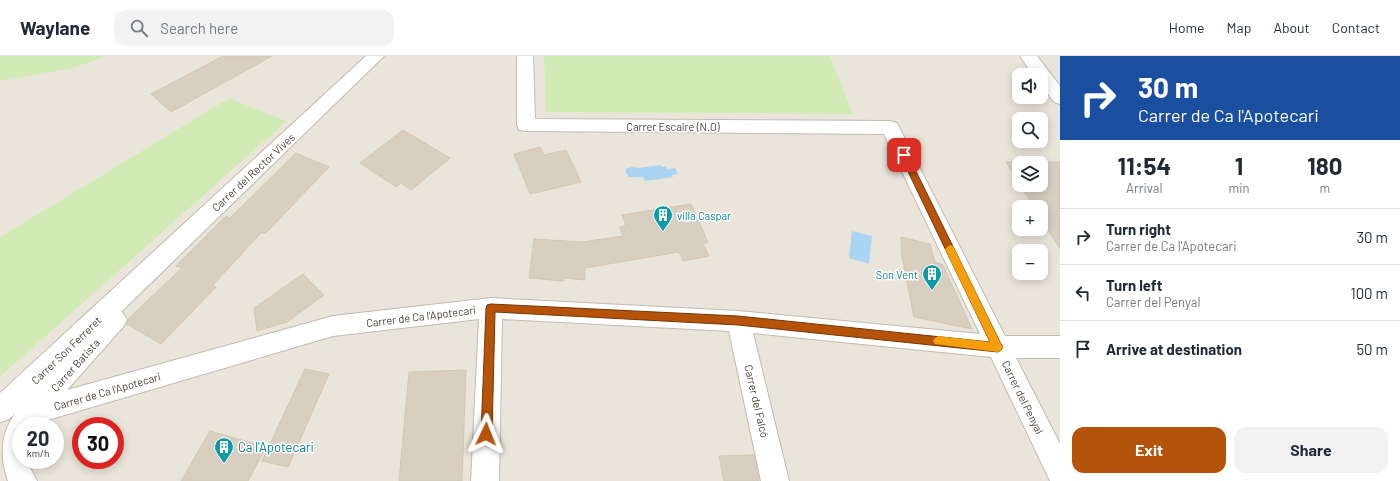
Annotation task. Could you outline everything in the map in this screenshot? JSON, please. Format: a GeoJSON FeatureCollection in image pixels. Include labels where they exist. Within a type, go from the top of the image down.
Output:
{"type":"FeatureCollection","features":[{"type":"Feature","properties":{"kind":"street","name":"Carrer del Rector Vives"},"geometry":{"type":"LineString","coordinates":[[130,288],[376,56]]}},
{"type":"Feature","properties":{"kind":"street","name":"Carrer Escaire (N.O)"},"geometry":{"type":"LineString","coordinates":[[525,56],[526,125],[890,128]]}},
{"type":"Feature","properties":{"kind":"street"},"geometry":{"type":"LineString","coordinates":[[1028,56],[1060,98]]}},
{"type":"Feature","properties":{"kind":"street","name":"Carrer del Penyal"},"geometry":{"type":"LineString","coordinates":[[890,128],[1060,472]]}},
{"type":"Feature","properties":{"kind":"street","name":"Carrer Son Ferreret"},"geometry":{"type":"LineString","coordinates":[[0,410],[130,288]]}},
{"type":"Feature","properties":{"kind":"street","name":"Carrer Batista"},"geometry":{"type":"LineString","coordinates":[[28,417],[59,381],[139,295],[130,288]]}},
{"type":"Feature","properties":{"kind":"street"},"geometry":{"type":"LineString","coordinates":[[484,481],[491,308]]}},
{"type":"Feature","properties":{"kind":"street","name":"Carrer de Ca l'Apotecari"},"geometry":{"type":"LineString","coordinates":[[38,417],[333,326],[491,308],[738,320],[998,347],[1060,347]]}},
{"type":"Feature","properties":{"kind":"street","name":"Carrer del Falcó"},"geometry":{"type":"LineString","coordinates":[[738,320],[775,481]]}},
{"type":"Feature","properties":{"kind":"street","name":"Carrer Batista"},"geometry":{"type":"LineString","coordinates":[[12,439],[8,447],[8,456],[12,463]]}},
{"type":"Feature","properties":{"kind":"street","name":"Carrer Batista"},"geometry":{"type":"LineString","coordinates":[[16,469],[23,481]]}},
{"type":"Feature","properties":{"kind":"shaded area"},"geometry":{"type":"Polygon","coordinates":[[[107,56],[544,56],[545,112],[852,114],[830,56],[1060,56],[1060,481],[0,481],[0,377],[287,121],[229,98],[0,237],[0,81],[74,68],[107,56]]]}},
{"type":"Feature","properties":{"kind":"green space"},"geometry":{"type":"Polygon","coordinates":[[[0,56],[107,56],[74,68],[0,81],[0,56]]]}},
{"type":"Feature","properties":{"kind":"green space"},"geometry":{"type":"Polygon","coordinates":[[[544,56],[830,56],[853,114],[545,112],[544,56]]]}},
{"type":"Feature","properties":{"kind":"green space"},"geometry":{"type":"Polygon","coordinates":[[[229,98],[287,121],[0,377],[0,237],[229,98]]]}},
{"type":"Feature","properties":{"kind":"water"},"geometry":{"type":"Polygon","coordinates":[[[661,165],[662,167],[665,166],[667,169],[675,168],[678,174],[672,175],[673,177],[645,181],[643,177],[629,177],[626,173],[626,169],[631,167],[640,168],[661,165]]]}},
{"type":"Feature","properties":{"kind":"water"},"geometry":{"type":"Polygon","coordinates":[[[852,231],[872,236],[869,264],[849,258],[852,231]]]}},
{"type":"Feature","properties":{"kind":"building"},"geometry":{"type":"Polygon","coordinates":[[[223,56],[272,56],[171,112],[151,94],[223,56]]]}},
{"type":"Feature","properties":{"kind":"building"},"geometry":{"type":"Polygon","coordinates":[[[403,130],[450,158],[411,190],[401,183],[396,187],[360,163],[403,130]]]}},
{"type":"Feature","properties":{"kind":"building"},"geometry":{"type":"Polygon","coordinates":[[[540,147],[544,155],[566,150],[581,182],[530,194],[514,154],[540,147]]]}},
{"type":"Feature","properties":{"kind":"building"},"geometry":{"type":"Polygon","coordinates":[[[296,153],[329,167],[265,234],[262,232],[213,285],[216,287],[161,344],[127,324],[128,319],[182,268],[176,266],[226,216],[230,218],[296,153]]]}},
{"type":"Feature","properties":{"kind":"building"},"geometry":{"type":"Polygon","coordinates":[[[1006,162],[1012,162],[1012,172],[1006,162]]]}},
{"type":"Feature","properties":{"kind":"building"},"geometry":{"type":"Polygon","coordinates":[[[1048,162],[1060,162],[1060,249],[1048,229],[1048,200],[1030,200],[1024,192],[1048,192],[1048,162]]]}},
{"type":"Feature","properties":{"kind":"building"},"geometry":{"type":"Polygon","coordinates":[[[691,204],[708,242],[703,244],[709,256],[683,261],[679,252],[585,268],[585,280],[564,278],[563,281],[529,278],[534,239],[582,242],[623,236],[620,227],[626,226],[622,215],[691,204]]]}},
{"type":"Feature","properties":{"kind":"building","name":"Son Vent"},"geometry":{"type":"Polygon","coordinates":[[[901,237],[930,244],[935,262],[943,265],[972,329],[914,317],[902,257],[901,237]]]}},
{"type":"Feature","properties":{"kind":"building"},"geometry":{"type":"Polygon","coordinates":[[[303,274],[324,295],[287,322],[257,331],[254,308],[303,274]]]}},
{"type":"Feature","properties":{"kind":"building"},"geometry":{"type":"Polygon","coordinates":[[[305,369],[329,374],[288,467],[262,461],[305,369]]]}},
{"type":"Feature","properties":{"kind":"building"},"geometry":{"type":"Polygon","coordinates":[[[466,370],[462,481],[399,481],[409,372],[466,370]]]}},
{"type":"Feature","properties":{"kind":"building","name":"Ca l'Apotecari"},"geometry":{"type":"Polygon","coordinates":[[[210,431],[266,447],[248,481],[181,481],[210,431]]]}},
{"type":"Feature","properties":{"kind":"building"},"geometry":{"type":"Polygon","coordinates":[[[754,455],[759,481],[724,481],[719,456],[754,455]]]}},
{"type":"Feature","properties":{"kind":"slow traffic"},"geometry":{"type":"LineString","coordinates":[[938,341],[998,347],[950,249]]}},
{"type":"Feature","properties":{"kind":"place","name":"villa Caspar"},"geometry":{"type":"Point","coordinates":[663,232]}},
{"type":"Feature","properties":{"kind":"place","name":"Son Vent"},"geometry":{"type":"Point","coordinates":[932,291]}},
{"type":"Feature","properties":{"kind":"place","name":"Ca l'Apotecari"},"geometry":{"type":"Point","coordinates":[224,464]}},
{"type":"Feature","properties":{"kind":"route"},"geometry":{"type":"LineString","coordinates":[[486,434],[491,308],[738,320],[998,347],[904,155]]}}]}
